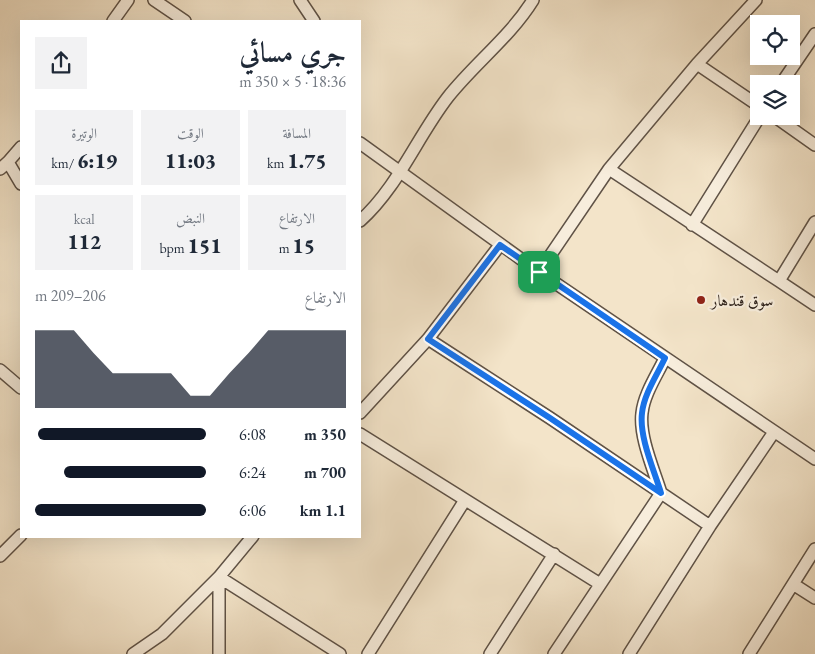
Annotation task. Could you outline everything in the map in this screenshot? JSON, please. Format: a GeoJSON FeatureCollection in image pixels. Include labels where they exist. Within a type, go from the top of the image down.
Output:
{"type":"FeatureCollection","features":[{"type":"Feature","properties":{"kind":"street"},"geometry":{"type":"LineString","coordinates":[[114,20],[128,0]]}},
{"type":"Feature","properties":{"kind":"street"},"geometry":{"type":"LineString","coordinates":[[154,0],[184,20]]}},
{"type":"Feature","properties":{"kind":"street"},"geometry":{"type":"LineString","coordinates":[[300,0],[313,20]]}},
{"type":"Feature","properties":{"kind":"street"},"geometry":{"type":"LineString","coordinates":[[361,220],[379,200],[400,171],[449,96],[516,24],[533,0]]}},
{"type":"Feature","properties":{"kind":"street"},"geometry":{"type":"LineString","coordinates":[[539,272],[609,169],[697,64],[756,0]]}},
{"type":"Feature","properties":{"kind":"street"},"geometry":{"type":"LineString","coordinates":[[787,75],[815,34]]}},
{"type":"Feature","properties":{"kind":"street"},"geometry":{"type":"LineString","coordinates":[[697,64],[750,100]]}},
{"type":"Feature","properties":{"kind":"street"},"geometry":{"type":"LineString","coordinates":[[692,225],[754,125]]}},
{"type":"Feature","properties":{"kind":"street"},"geometry":{"type":"LineString","coordinates":[[787,125],[815,145]]}},
{"type":"Feature","properties":{"kind":"street"},"geometry":{"type":"LineString","coordinates":[[361,144],[539,272],[815,458]]}},
{"type":"Feature","properties":{"kind":"street"},"geometry":{"type":"LineString","coordinates":[[20,148],[4,166],[20,183]]}},
{"type":"Feature","properties":{"kind":"street"},"geometry":{"type":"LineString","coordinates":[[609,169],[815,306]]}},
{"type":"Feature","properties":{"kind":"street"},"geometry":{"type":"LineString","coordinates":[[779,282],[815,222]]}},
{"type":"Feature","properties":{"kind":"street"},"geometry":{"type":"LineString","coordinates":[[361,412],[428,339],[500,245]]}},
{"type":"Feature","properties":{"kind":"street"},"geometry":{"type":"LineString","coordinates":[[428,339],[550,418],[710,526]]}},
{"type":"Feature","properties":{"kind":"street"},"geometry":{"type":"LineString","coordinates":[[661,493],[641,425],[645,399],[665,358]]}},
{"type":"Feature","properties":{"kind":"street"},"geometry":{"type":"LineString","coordinates":[[0,370],[20,387]]}},
{"type":"Feature","properties":{"kind":"street"},"geometry":{"type":"LineString","coordinates":[[629,654],[710,526],[774,432]]}},
{"type":"Feature","properties":{"kind":"street"},"geometry":{"type":"LineString","coordinates":[[361,435],[600,584]]}},
{"type":"Feature","properties":{"kind":"street"},"geometry":{"type":"LineString","coordinates":[[554,654],[661,493]]}},
{"type":"Feature","properties":{"kind":"street"},"geometry":{"type":"LineString","coordinates":[[368,654],[465,500]]}},
{"type":"Feature","properties":{"kind":"street"},"geometry":{"type":"LineString","coordinates":[[0,556],[20,536]]}},
{"type":"Feature","properties":{"kind":"street"},"geometry":{"type":"LineString","coordinates":[[133,654],[162,634],[219,577],[252,538]]}},
{"type":"Feature","properties":{"kind":"street"},"geometry":{"type":"LineString","coordinates":[[749,654],[815,549]]}},
{"type":"Feature","properties":{"kind":"street"},"geometry":{"type":"LineString","coordinates":[[490,654],[554,554]]}},
{"type":"Feature","properties":{"kind":"street"},"geometry":{"type":"LineString","coordinates":[[219,577],[219,654]]}},
{"type":"Feature","properties":{"kind":"street"},"geometry":{"type":"LineString","coordinates":[[219,577],[340,654]]}},
{"type":"Feature","properties":{"kind":"street"},"geometry":{"type":"LineString","coordinates":[[793,584],[815,598]]}},
{"type":"Feature","properties":{"kind":"place","name":"سوق قندهار"},"geometry":{"type":"Point","coordinates":[701,300]}},
{"type":"Feature","properties":{"kind":"route"},"geometry":{"type":"LineString","coordinates":[[500,245],[539,272],[665,358],[645,399],[641,425],[661,493],[428,339],[500,245]]}}]}
